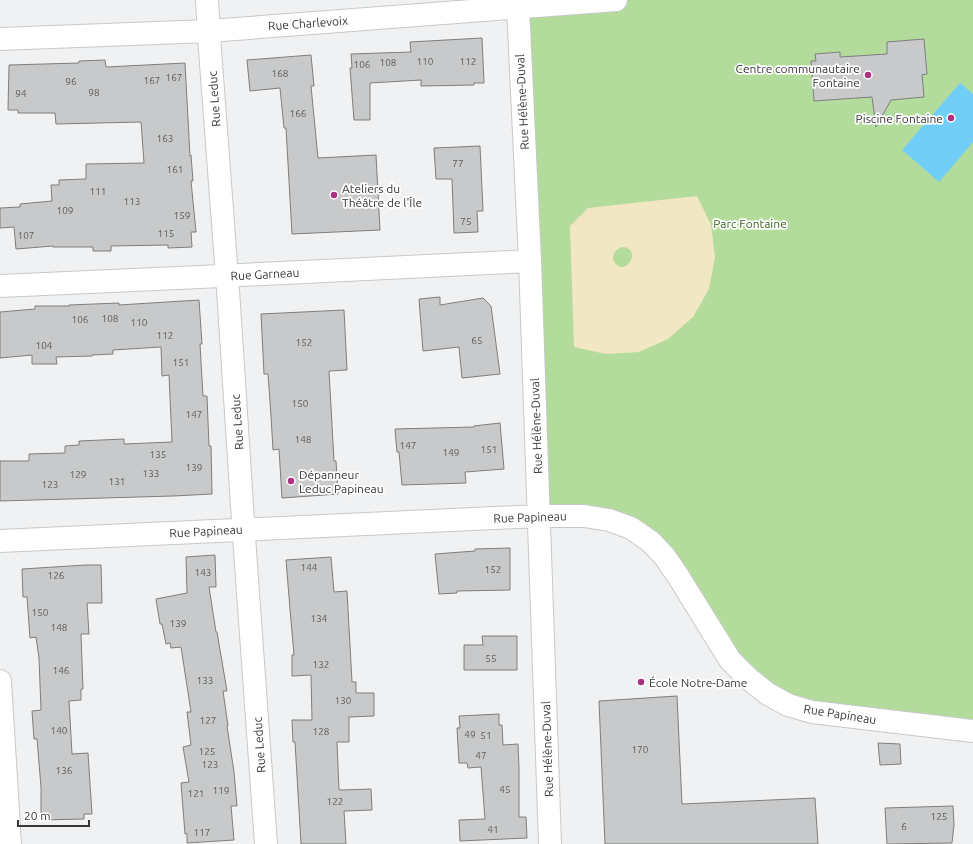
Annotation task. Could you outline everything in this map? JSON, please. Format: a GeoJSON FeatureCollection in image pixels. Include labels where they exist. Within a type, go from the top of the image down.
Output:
{"type":"FeatureCollection","features":[{"type":"Feature","properties":{"kind":"street","name":"Rue Leduc"},"geometry":{"type":"LineString","coordinates":[[207,0],[266,844]]}},
{"type":"Feature","properties":{"kind":"street","name":"Rue Charlevoix"},"geometry":{"type":"LineString","coordinates":[[0,39],[209,31],[616,0]]}},
{"type":"Feature","properties":{"kind":"street","name":"Rue Hélène-Duval"},"geometry":{"type":"LineString","coordinates":[[518,7],[530,260],[550,844]]}},
{"type":"Feature","properties":{"kind":"street","name":"Rue Garneau"},"geometry":{"type":"LineString","coordinates":[[0,286],[530,260]]}},
{"type":"Feature","properties":{"kind":"street","name":"Rue Papineau"},"geometry":{"type":"LineString","coordinates":[[0,541],[539,516],[584,516],[609,520],[631,528],[651,542],[665,557],[730,660],[749,679],[768,694],[788,705],[812,712],[973,731]]}},
{"type":"Feature","properties":{"kind":"street"},"geometry":{"type":"LineString","coordinates":[[0,681],[10,844]]}},
{"type":"Feature","properties":{"kind":"green space","name":"Parc Fontaine"},"geometry":{"type":"Polygon","coordinates":[[[614,0],[973,0],[973,731],[768,694],[631,528],[539,516],[518,7],[614,0]]]}},
{"type":"Feature","properties":{"kind":"sand"},"geometry":{"type":"Polygon","coordinates":[[[697,196],[711,225],[715,257],[709,289],[693,317],[668,339],[639,352],[606,354],[574,347],[570,226],[588,208],[697,196]],[[622,247],[615,252],[613,259],[617,265],[622,267],[626,266],[630,262],[632,253],[629,249],[622,247]]]}},
{"type":"Feature","properties":{"kind":"water","name":"Piscine Fontaine"},"geometry":{"type":"Polygon","coordinates":[[[960,83],[973,94],[973,142],[939,182],[902,150],[960,83]]]}},
{"type":"Feature","properties":{"kind":"building"},"geometry":{"type":"Polygon","coordinates":[[[482,38],[484,83],[474,83],[474,85],[421,86],[421,80],[370,83],[370,120],[354,120],[350,68],[352,68],[351,54],[411,52],[410,42],[482,38]]]}},
{"type":"Feature","properties":{"kind":"building","name":"Centre communautaire Fontaine"},"geometry":{"type":"Polygon","coordinates":[[[924,39],[927,74],[922,75],[924,97],[891,100],[876,127],[872,97],[814,101],[811,61],[816,61],[815,54],[840,52],[840,57],[887,54],[887,42],[924,39]]]}},
{"type":"Feature","properties":{"kind":"building","name":"Ateliers du Théâtre de l'Île"},"geometry":{"type":"Polygon","coordinates":[[[311,55],[314,86],[311,86],[318,158],[376,155],[380,230],[292,234],[286,128],[284,128],[280,88],[250,91],[247,60],[311,55]]]}},
{"type":"Feature","properties":{"kind":"building"},"geometry":{"type":"Polygon","coordinates":[[[105,60],[106,67],[185,63],[190,156],[191,155],[193,181],[191,181],[196,232],[191,232],[192,247],[168,248],[168,245],[111,246],[111,251],[93,251],[93,247],[53,246],[16,249],[14,227],[0,228],[0,208],[20,207],[20,204],[52,201],[51,185],[59,185],[59,180],[86,179],[86,164],[144,163],[141,122],[56,124],[55,113],[18,113],[18,110],[8,110],[9,65],[79,63],[79,61],[105,60]]]}},
{"type":"Feature","properties":{"kind":"building"},"geometry":{"type":"Polygon","coordinates":[[[480,146],[483,211],[477,211],[478,232],[454,233],[452,179],[436,179],[434,148],[480,146]]]}},
{"type":"Feature","properties":{"kind":"building"},"geometry":{"type":"Polygon","coordinates":[[[440,297],[440,305],[483,298],[491,306],[500,374],[462,378],[459,347],[423,351],[419,299],[440,297]]]}},
{"type":"Feature","properties":{"kind":"building"},"geometry":{"type":"Polygon","coordinates":[[[199,300],[203,396],[207,396],[209,446],[211,446],[212,494],[0,501],[0,461],[29,461],[29,454],[65,453],[65,446],[79,445],[79,441],[124,439],[124,444],[172,442],[169,375],[162,376],[161,347],[113,350],[113,354],[92,356],[56,357],[57,364],[32,364],[32,355],[0,358],[0,312],[35,309],[35,306],[69,306],[119,303],[119,305],[199,300]]]}},
{"type":"Feature","properties":{"kind":"building"},"geometry":{"type":"Polygon","coordinates":[[[344,310],[347,370],[329,371],[334,461],[336,461],[338,494],[282,498],[279,449],[273,450],[268,374],[264,374],[261,314],[344,310]]]}},
{"type":"Feature","properties":{"kind":"building"},"geometry":{"type":"Polygon","coordinates":[[[500,423],[504,469],[465,472],[466,483],[402,485],[395,429],[474,427],[500,423]]]}},
{"type":"Feature","properties":{"kind":"building"},"geometry":{"type":"Polygon","coordinates":[[[510,548],[510,590],[457,591],[457,593],[439,594],[435,554],[475,551],[475,549],[510,548]]]}},
{"type":"Feature","properties":{"kind":"building"},"geometry":{"type":"Polygon","coordinates":[[[215,555],[216,587],[209,587],[227,691],[223,691],[237,806],[231,806],[234,840],[187,843],[181,783],[189,782],[183,747],[191,745],[187,712],[191,712],[181,647],[171,648],[170,643],[166,644],[162,624],[160,624],[156,599],[187,593],[186,557],[215,555]]]}},
{"type":"Feature","properties":{"kind":"building"},"geometry":{"type":"Polygon","coordinates":[[[331,557],[334,592],[347,591],[352,682],[356,682],[356,693],[374,693],[374,716],[349,717],[349,742],[337,742],[339,790],[371,789],[372,810],[344,811],[346,844],[301,844],[295,742],[293,742],[292,720],[312,720],[311,675],[292,676],[292,655],[294,655],[286,560],[331,557]]]}},
{"type":"Feature","properties":{"kind":"building"},"geometry":{"type":"Polygon","coordinates":[[[101,565],[102,603],[87,603],[89,634],[81,634],[83,689],[81,689],[81,700],[69,701],[72,754],[88,753],[92,814],[84,814],[84,819],[41,820],[41,787],[37,739],[34,739],[32,711],[41,710],[39,658],[36,637],[30,638],[27,597],[23,597],[22,569],[101,565]]]}},
{"type":"Feature","properties":{"kind":"building"},"geometry":{"type":"Polygon","coordinates":[[[482,636],[517,636],[517,670],[464,670],[464,645],[483,645],[482,636]]]}},
{"type":"Feature","properties":{"kind":"building"},"geometry":{"type":"Polygon","coordinates":[[[677,696],[682,804],[815,798],[818,844],[605,844],[599,701],[677,696]]]}},
{"type":"Feature","properties":{"kind":"building"},"geometry":{"type":"Polygon","coordinates":[[[499,714],[499,725],[502,725],[503,745],[518,744],[519,817],[526,817],[527,838],[460,841],[459,820],[485,819],[481,767],[468,768],[467,763],[459,763],[457,728],[460,728],[459,716],[499,714]]]}},
{"type":"Feature","properties":{"kind":"building"},"geometry":{"type":"Polygon","coordinates":[[[878,743],[900,744],[901,764],[880,765],[878,743]]]}},
{"type":"Feature","properties":{"kind":"building"},"geometry":{"type":"Polygon","coordinates":[[[953,806],[954,825],[952,843],[887,844],[885,808],[953,806]]]}},
{"type":"Feature","properties":{"kind":"place","name":"Centre communautaire Fontaine"},"geometry":{"type":"Point","coordinates":[868,75]}},
{"type":"Feature","properties":{"kind":"place","name":"Piscine Fontaine"},"geometry":{"type":"Point","coordinates":[951,118]}},
{"type":"Feature","properties":{"kind":"place","name":"Ateliers du Théâtre de l'Île"},"geometry":{"type":"Point","coordinates":[334,195]}},
{"type":"Feature","properties":{"kind":"place","name":"Dépanneur Leduc Papineau"},"geometry":{"type":"Point","coordinates":[291,481]}},
{"type":"Feature","properties":{"kind":"place","name":"École Notre-Dame"},"geometry":{"type":"Point","coordinates":[641,682]}}]}
